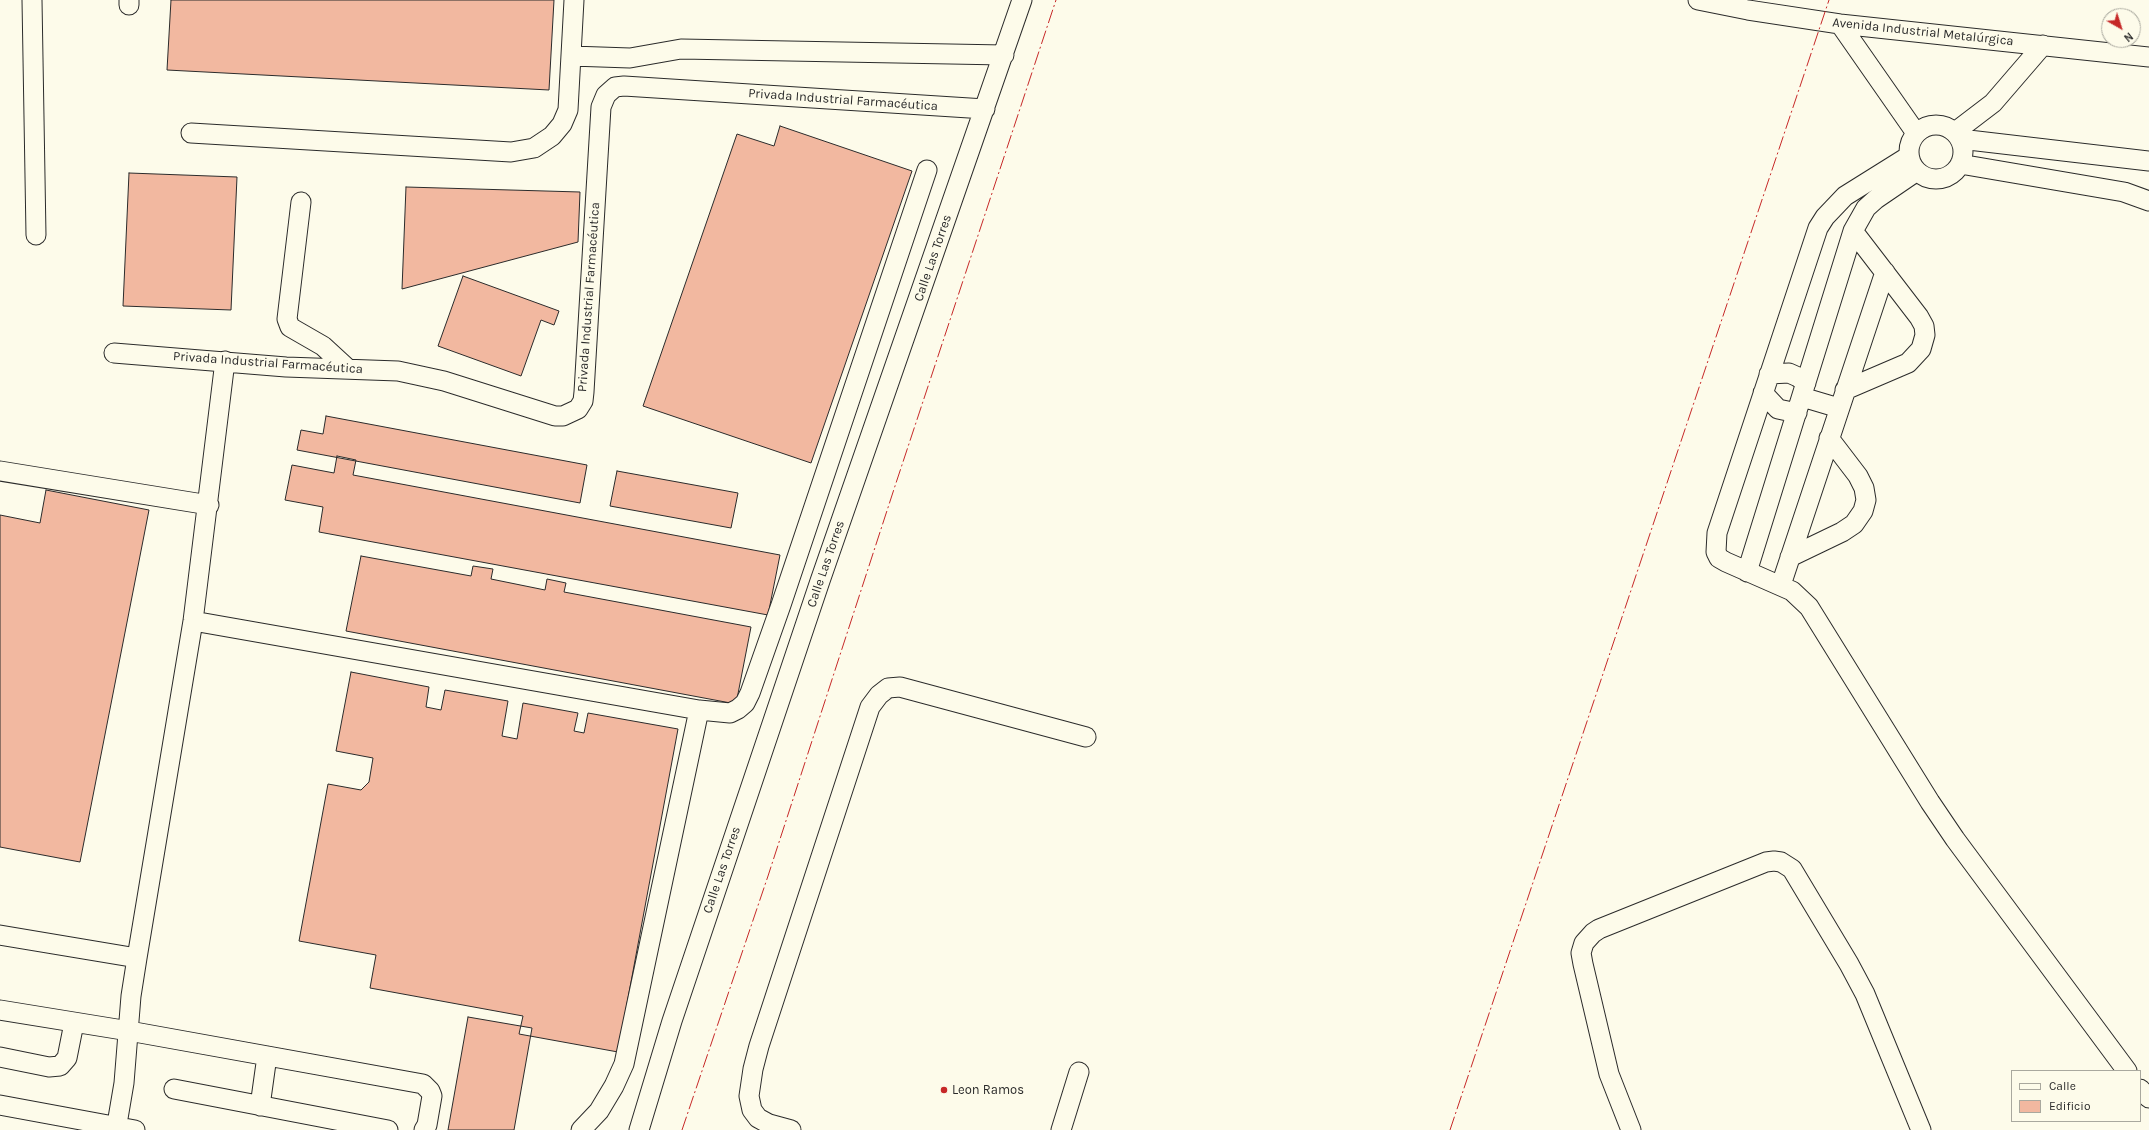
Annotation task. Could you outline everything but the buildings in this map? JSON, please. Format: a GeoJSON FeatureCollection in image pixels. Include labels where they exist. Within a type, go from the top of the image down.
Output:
{"type":"FeatureCollection","features":[{"type":"Feature","properties":{"kind":"street"},"geometry":{"type":"LineString","coordinates":[[32,0],[36,235]]}},
{"type":"Feature","properties":{"kind":"street"},"geometry":{"type":"LineString","coordinates":[[191,133],[512,152],[534,148],[552,136],[562,124],[568,110],[574,0]]}},
{"type":"Feature","properties":{"kind":"street","name":"Calle Las Torres"},"geometry":{"type":"LineString","coordinates":[[639,1130],[672,1021],[810,612],[1022,0]]}},
{"type":"Feature","properties":{"kind":"street","name":"Avenida Industrial Metalúrgica"},"geometry":{"type":"LineString","coordinates":[[1698,0],[1748,10],[1840,24],[2149,57]]}},
{"type":"Feature","properties":{"kind":"street"},"geometry":{"type":"LineString","coordinates":[[1840,24],[1916,133]]}},
{"type":"Feature","properties":{"kind":"street"},"geometry":{"type":"LineString","coordinates":[[1957,135],[1993,102],[2043,45]]}},
{"type":"Feature","properties":{"kind":"street"},"geometry":{"type":"LineString","coordinates":[[571,56],[630,58],[680,49],[1004,55]]}},
{"type":"Feature","properties":{"kind":"street","name":"Privada Industrial Farmacéutica"},"geometry":{"type":"LineString","coordinates":[[114,353],[286,367],[398,371],[420,375],[555,416],[563,416],[578,409],[583,401],[601,107],[606,95],[615,87],[624,86],[985,109]]}},
{"type":"Feature","properties":{"kind":"street"},"geometry":{"type":"LineString","coordinates":[[1957,135],[1962,155],[1960,164],[1955,170],[1940,178],[1924,176],[1913,164],[1909,148],[1916,133],[1923,127],[1939,124],[1957,135],[2149,161]]}},
{"type":"Feature","properties":{"kind":"street"},"geometry":{"type":"LineString","coordinates":[[1747,572],[1853,231],[1866,208],[1913,164]]}},
{"type":"Feature","properties":{"kind":"street"},"geometry":{"type":"LineString","coordinates":[[1913,164],[1845,196],[1825,217],[1813,243],[1763,393],[1715,543],[1716,552],[1719,558],[1747,572],[1781,585],[1792,591],[1809,607],[1943,821],[2126,1070]]}},
{"type":"Feature","properties":{"kind":"street"},"geometry":{"type":"LineString","coordinates":[[1960,164],[2124,192],[2149,201]]}},
{"type":"Feature","properties":{"kind":"street"},"geometry":{"type":"LineString","coordinates":[[193,622],[699,710],[730,712],[738,709],[745,703],[750,693],[927,170]]}},
{"type":"Feature","properties":{"kind":"street"},"geometry":{"type":"LineString","coordinates":[[301,202],[287,320],[290,327],[323,346],[348,369]]}},
{"type":"Feature","properties":{"kind":"street"},"geometry":{"type":"LineString","coordinates":[[1845,390],[1908,363],[1915,357],[1924,342],[1924,326],[1919,317],[1853,231]]}},
{"type":"Feature","properties":{"kind":"street"},"geometry":{"type":"LineString","coordinates":[[1781,585],[1885,272]]}},
{"type":"Feature","properties":{"kind":"street"},"geometry":{"type":"LineString","coordinates":[[116,1128],[124,1083],[131,996],[193,622],[209,505],[225,361]]}},
{"type":"Feature","properties":{"kind":"street"},"geometry":{"type":"LineString","coordinates":[[1770,374],[1789,373],[1798,377],[1801,398]]}},
{"type":"Feature","properties":{"kind":"street"},"geometry":{"type":"LineString","coordinates":[[1763,393],[1778,409],[1801,398],[1839,408]]}},
{"type":"Feature","properties":{"kind":"street"},"geometry":{"type":"LineString","coordinates":[[1790,557],[1842,532],[1854,524],[1863,511],[1866,500],[1864,488],[1858,476],[1829,438]]}},
{"type":"Feature","properties":{"kind":"street"},"geometry":{"type":"LineString","coordinates":[[0,472],[209,505]]}},
{"type":"Feature","properties":{"kind":"street"},"geometry":{"type":"LineString","coordinates":[[791,1130],[769,1124],[758,1118],[752,1110],[749,1096],[753,1069],[761,1038],[870,707],[879,695],[888,688],[900,687],[1086,737]]}},
{"type":"Feature","properties":{"kind":"street"},"geometry":{"type":"LineString","coordinates":[[580,1130],[599,1111],[614,1086],[624,1064],[699,710]]}},
{"type":"Feature","properties":{"kind":"street"},"geometry":{"type":"LineString","coordinates":[[1630,1130],[1609,1074],[1583,964],[1582,952],[1584,943],[1592,933],[1600,929],[1766,862],[1774,861],[1781,862],[1792,869],[1849,964],[1865,994],[1921,1130]]}},
{"type":"Feature","properties":{"kind":"street"},"geometry":{"type":"LineString","coordinates":[[0,935],[137,958]]}},
{"type":"Feature","properties":{"kind":"street"},"geometry":{"type":"LineString","coordinates":[[0,1010],[129,1031],[423,1084],[430,1091],[432,1096],[427,1125],[424,1130]]}},
{"type":"Feature","properties":{"kind":"street"},"geometry":{"type":"LineString","coordinates":[[0,1057],[49,1067],[60,1066],[67,1058],[74,1023]]}},
{"type":"Feature","properties":{"kind":"street"},"geometry":{"type":"LineString","coordinates":[[260,1106],[267,1056]]}},
{"type":"Feature","properties":{"kind":"street"},"geometry":{"type":"LineString","coordinates":[[1061,1130],[1079,1072]]}},
{"type":"Feature","properties":{"kind":"street"},"geometry":{"type":"LineString","coordinates":[[174,1089],[388,1130]]}},
{"type":"Feature","properties":{"kind":"street"},"geometry":{"type":"LineString","coordinates":[[2141,1090],[2149,1098]]}},
{"type":"Feature","properties":{"kind":"street"},"geometry":{"type":"LineString","coordinates":[[0,1105],[116,1128],[135,1130]]}},
{"type":"Feature","properties":{"kind":"power"},"geometry":{"type":"LineString","coordinates":[[682,1130],[768,876],[1056,0]]}},
{"type":"Feature","properties":{"kind":"power"},"geometry":{"type":"LineString","coordinates":[[1450,1130],[1829,0]]}},
{"type":"Feature","properties":{"kind":"place","name":"Leon Ramos"},"geometry":{"type":"Point","coordinates":[944,1090]}}]}
